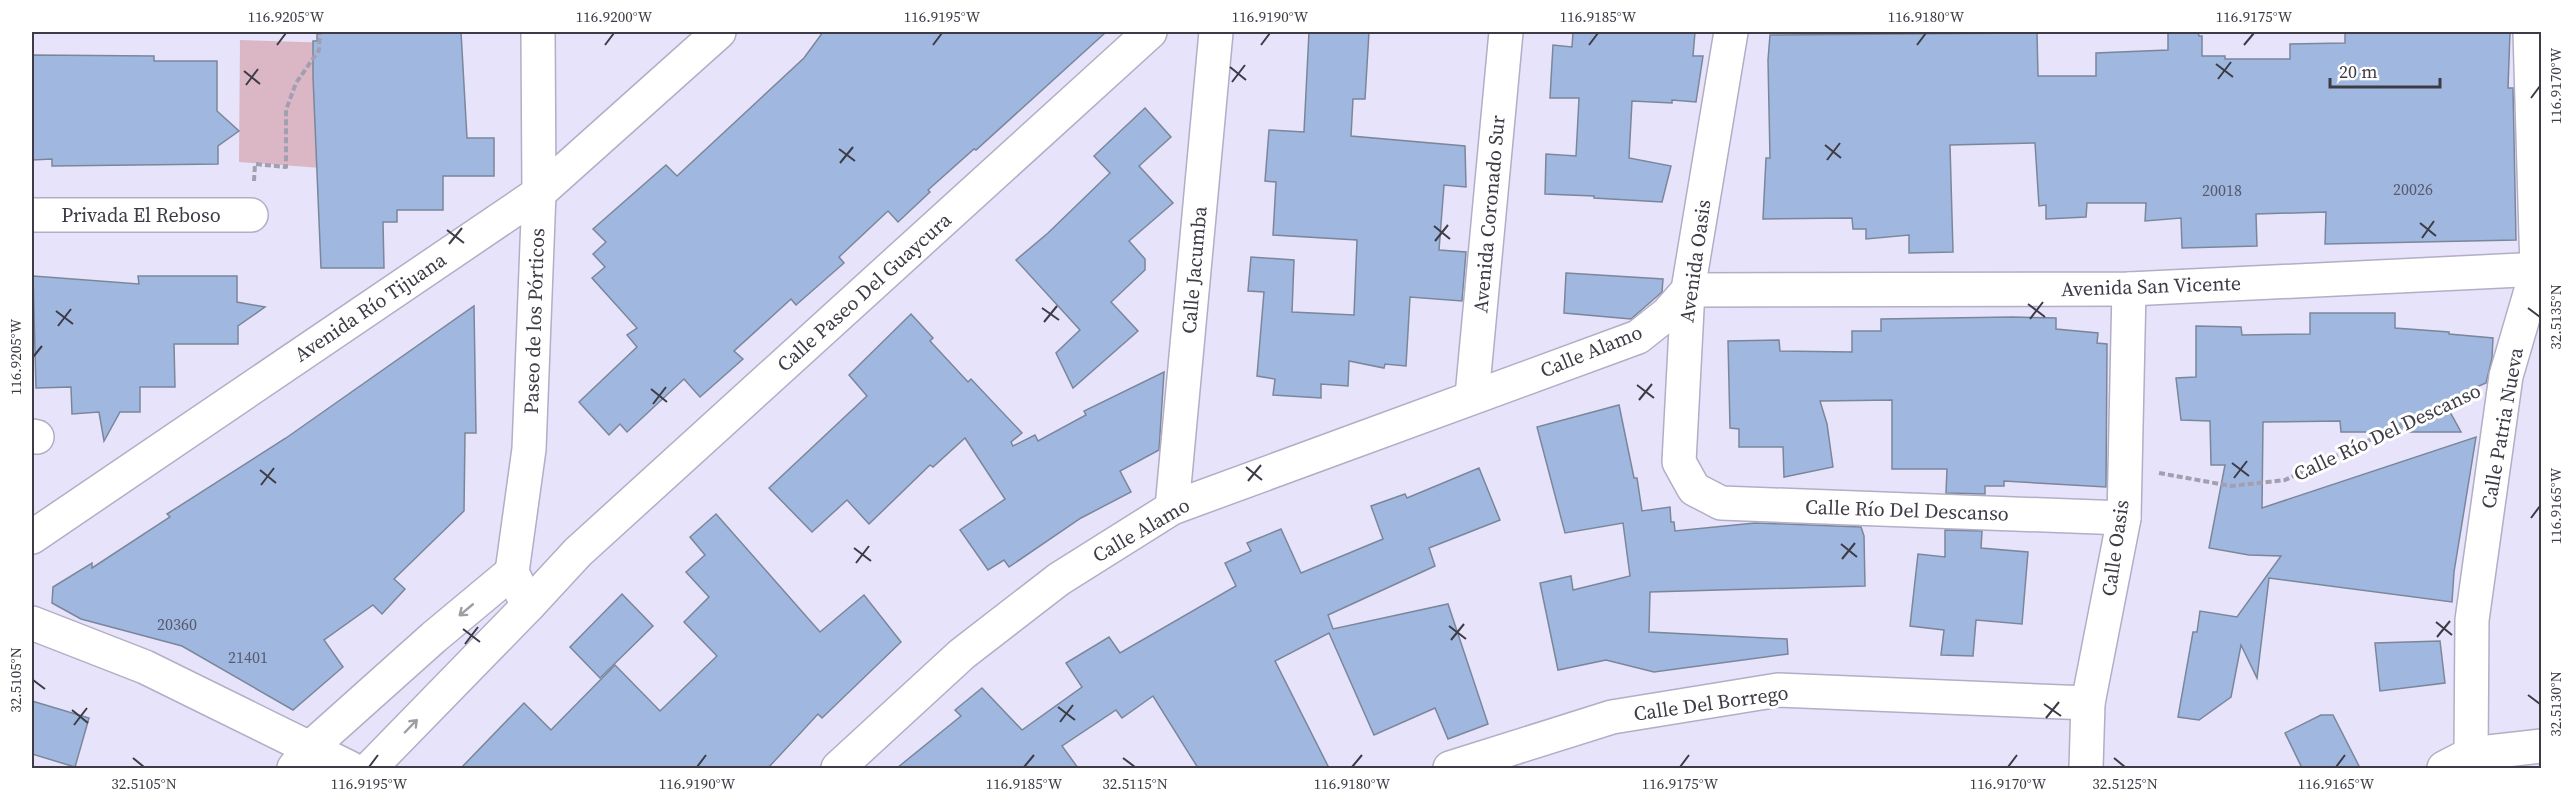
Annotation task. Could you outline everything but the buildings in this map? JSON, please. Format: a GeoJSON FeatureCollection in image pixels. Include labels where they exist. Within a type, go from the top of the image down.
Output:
{"type":"FeatureCollection","features":[{"type":"Feature","properties":{"kind":"street","name":"Paseo de los Pórticos"},"geometry":{"type":"LineString","coordinates":[[512,572],[529,449],[539,193],[538,32]]}},
{"type":"Feature","properties":{"kind":"street","name":"Avenida Río Tijuana"},"geometry":{"type":"LineString","coordinates":[[32,537],[539,193],[719,32]]}},
{"type":"Feature","properties":{"kind":"street","name":"Calle Paseo Del Guaycura"},"geometry":{"type":"LineString","coordinates":[[370,768],[578,552],[1150,32]]}},
{"type":"Feature","properties":{"kind":"street","name":"Calle Jacumba"},"geometry":{"type":"LineString","coordinates":[[1172,508],[1216,32]]}},
{"type":"Feature","properties":{"kind":"street","name":"Avenida Coronado Sur"},"geometry":{"type":"LineString","coordinates":[[1472,396],[1506,32]]}},
{"type":"Feature","properties":{"kind":"street","name":"Avenida Oasis"},"geometry":{"type":"LineString","coordinates":[[1694,489],[1679,462],[1688,290],[1731,32]]}},
{"type":"Feature","properties":{"kind":"street","name":"Calle Patria Nueva"},"geometry":{"type":"LineString","coordinates":[[2457,761],[2472,620],[2506,376],[2539,269],[2530,32]]}},
{"type":"Feature","properties":{"kind":"street","name":"Privada El Reboso"},"geometry":{"type":"LineString","coordinates":[[32,215],[251,215]]}},
{"type":"Feature","properties":{"kind":"street","name":"Avenida San Vicente"},"geometry":{"type":"LineString","coordinates":[[1688,290],[2128,289],[2539,269]]}},
{"type":"Feature","properties":{"kind":"street","name":"Calle Oasis"},"geometry":{"type":"LineString","coordinates":[[2086,768],[2088,703],[2124,518],[2123,466],[2128,289]]}},
{"type":"Feature","properties":{"kind":"street","name":"Calle Alamo"},"geometry":{"type":"LineString","coordinates":[[838,768],[971,647],[1059,579],[1172,508],[1638,337],[1667,314],[1688,290]]}},
{"type":"Feature","properties":{"kind":"street","name":"Calle Río Del Descanso"},"geometry":{"type":"LineString","coordinates":[[1694,489],[1721,503],[2124,518]]}},
{"type":"Feature","properties":{"kind":"street","name":"Calle Paseo Del Guaycura"},"geometry":{"type":"LineString","coordinates":[[512,572],[578,552]]}},
{"type":"Feature","properties":{"kind":"street"},"geometry":{"type":"LineString","coordinates":[[303,758],[434,637],[512,572],[528,606]]}},
{"type":"Feature","properties":{"kind":"street"},"geometry":{"type":"LineString","coordinates":[[32,623],[145,667],[303,758],[351,768]]}},
{"type":"Feature","properties":{"kind":"street","name":"Calle Del Borrego"},"geometry":{"type":"LineString","coordinates":[[1450,768],[1612,717],[1778,690],[2088,703]]}},
{"type":"Feature","properties":{"kind":"street"},"geometry":{"type":"LineString","coordinates":[[2457,761],[2541,746]]}},
{"type":"Feature","properties":{"kind":"path"},"geometry":{"type":"LineString","coordinates":[[251,215],[255,164],[286,167],[286,110],[296,82],[319,50],[320,32]]}},
{"type":"Feature","properties":{"kind":"path","name":"Calle Río Del Descanso"},"geometry":{"type":"LineString","coordinates":[[2123,466],[2231,486],[2285,480],[2506,376]]}},
{"type":"Feature","properties":{"kind":"shaded area"},"geometry":{"type":"Polygon","coordinates":[[[240,40],[334,43],[335,169],[239,162],[240,40]]]}}]}
